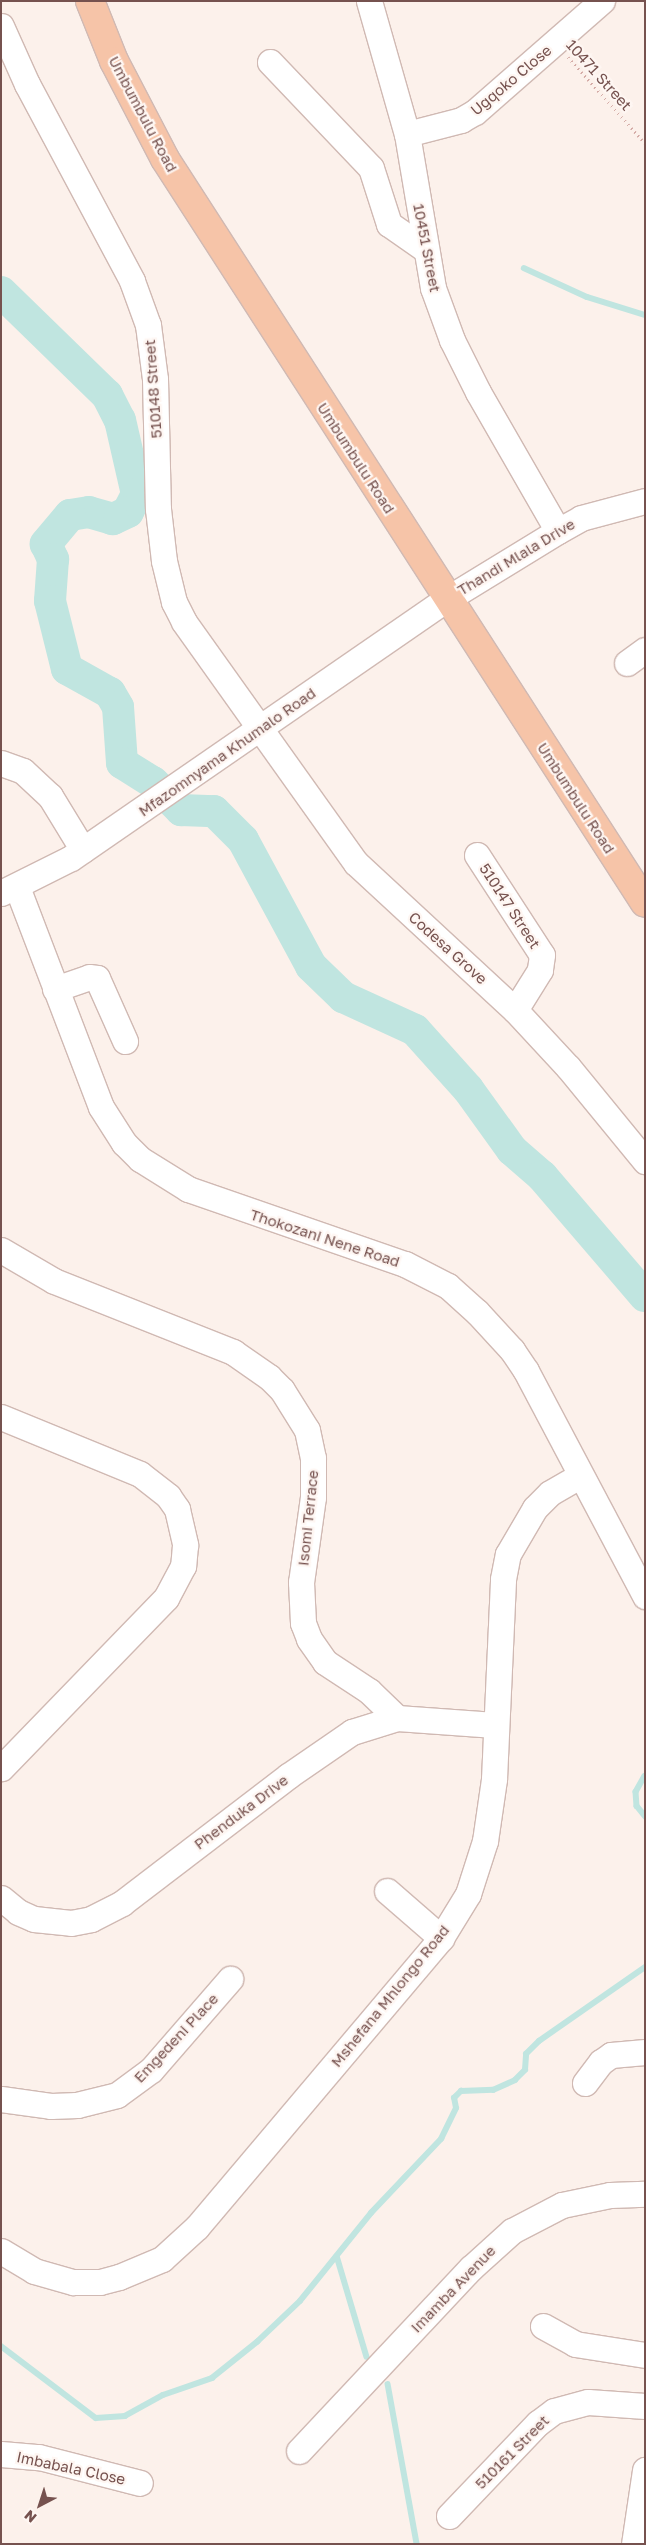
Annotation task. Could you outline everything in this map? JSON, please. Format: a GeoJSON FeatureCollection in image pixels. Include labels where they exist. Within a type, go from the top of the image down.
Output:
{"type":"FeatureCollection","features":[{"type":"Feature","properties":{"kind":"main road","name":"Umbumbulu Road"},"geometry":{"type":"LineString","coordinates":[[90,1],[117,68],[165,159],[447,599],[645,903]]}},
{"type":"Feature","properties":{"kind":"street","name":"10451 Street"},"geometry":{"type":"LineString","coordinates":[[369,1],[407,134],[433,288],[452,340],[478,392],[558,531]]}},
{"type":"Feature","properties":{"kind":"street","name":"Ugqoko Close"},"geometry":{"type":"LineString","coordinates":[[407,134],[462,120],[475,112],[602,1]]}},
{"type":"Feature","properties":{"kind":"street","name":"510148 Street"},"geometry":{"type":"LineString","coordinates":[[4,43],[132,281],[148,325],[154,379],[158,509],[164,561],[174,602],[184,622],[260,729]]}},
{"type":"Feature","properties":{"kind":"street"},"geometry":{"type":"LineString","coordinates":[[270,62],[371,168],[389,224],[425,249]]}},
{"type":"Feature","properties":{"kind":"street","name":"Thandi Mlala Drive"},"geometry":{"type":"LineString","coordinates":[[447,599],[581,518],[645,501]]}},
{"type":"Feature","properties":{"kind":"street","name":"Mfazomnyama Khumalo Road"},"geometry":{"type":"LineString","coordinates":[[9,890],[83,850],[150,806],[447,599]]}},
{"type":"Feature","properties":{"kind":"street","name":"Codesa Grove"},"geometry":{"type":"LineString","coordinates":[[260,729],[356,863],[515,1010],[568,1067],[645,1160]]}},
{"type":"Feature","properties":{"kind":"street"},"geometry":{"type":"LineString","coordinates":[[1,763],[23,771],[46,791],[83,850]]}},
{"type":"Feature","properties":{"kind":"street","name":"510147 Street"},"geometry":{"type":"LineString","coordinates":[[477,856],[542,955],[540,970],[515,1010]]}},
{"type":"Feature","properties":{"kind":"street","name":"Thokozani Nene Road"},"geometry":{"type":"LineString","coordinates":[[9,890],[55,989],[101,1107],[124,1143],[140,1159],[188,1189],[215,1201],[405,1264],[448,1286],[477,1312],[512,1350],[645,1596]]}},
{"type":"Feature","properties":{"kind":"street"},"geometry":{"type":"LineString","coordinates":[[55,989],[89,977],[97,978],[125,1041]]}},
{"type":"Feature","properties":{"kind":"street","name":"Isomi Terrace"},"geometry":{"type":"LineString","coordinates":[[1,1250],[54,1281],[233,1352],[269,1377],[282,1390],[307,1430],[314,1458],[313,1497],[301,1582],[303,1623],[309,1639],[325,1662],[369,1691],[398,1718]]}},
{"type":"Feature","properties":{"kind":"street"},"geometry":{"type":"LineString","coordinates":[[1,1417],[114,1461],[148,1479],[168,1496],[177,1509],[185,1544],[183,1566],[166,1598],[1,1768]]}},
{"type":"Feature","properties":{"kind":"street","name":"Mshefana Mhlongo Road"},"geometry":{"type":"LineString","coordinates":[[1,2251],[34,2271],[72,2282],[100,2282],[119,2277],[162,2259],[197,2227],[441,1938],[468,1894],[486,1841],[494,1779],[503,1579],[508,1554],[535,1508],[550,1493],[579,1476]]}},
{"type":"Feature","properties":{"kind":"street","name":"Phenduka Drive"},"geometry":{"type":"LineString","coordinates":[[1,1898],[18,1912],[52,1922],[71,1923],[105,1913],[129,1898],[329,1746],[352,1732],[398,1718],[495,1725]]}},
{"type":"Feature","properties":{"kind":"street"},"geometry":{"type":"LineString","coordinates":[[388,1891],[441,1938]]}},
{"type":"Feature","properties":{"kind":"street","name":"Emgedeni Place"},"geometry":{"type":"LineString","coordinates":[[1,2099],[51,2106],[77,2105],[117,2095],[151,2070],[230,1979]]}},
{"type":"Feature","properties":{"kind":"street"},"geometry":{"type":"LineString","coordinates":[[586,2083],[601,2062],[611,2054],[645,2052]]}},
{"type":"Feature","properties":{"kind":"street","name":"Imamba Avenue"},"geometry":{"type":"LineString","coordinates":[[299,2451],[471,2268],[512,2231],[562,2206],[610,2195],[645,2194]]}},
{"type":"Feature","properties":{"kind":"street"},"geometry":{"type":"LineString","coordinates":[[543,2326],[575,2344],[645,2355]]}},
{"type":"Feature","properties":{"kind":"street","name":"510161 Street"},"geometry":{"type":"LineString","coordinates":[[448,2516],[538,2423],[554,2411],[588,2402],[645,2406]]}},
{"type":"Feature","properties":{"kind":"street","name":"Imbabala Close"},"geometry":{"type":"LineString","coordinates":[[1,2454],[39,2458],[140,2483]]}},
{"type":"Feature","properties":{"kind":"street"},"geometry":{"type":"LineString","coordinates":[[634,2544],[645,2470]]}},
{"type":"Feature","properties":{"kind":"path","name":"10471 Street"},"geometry":{"type":"LineString","coordinates":[[555,43],[645,143]]}},
{"type":"Feature","properties":{"kind":"waterway"},"geometry":{"type":"LineString","coordinates":[[524,268],[587,297],[645,315]]}},
{"type":"Feature","properties":{"kind":"waterway"},"geometry":{"type":"LineString","coordinates":[[1,292],[107,395],[120,420],[137,494],[128,512],[113,519],[89,512],[70,515],[46,544],[53,559],[50,601],[67,669],[110,693],[118,707],[122,763],[153,782],[181,810],[214,811],[243,840],[311,966],[343,997],[415,1030],[468,1089],[512,1150],[542,1176],[645,1296]]}},
{"type":"Feature","properties":{"kind":"waterway"},"geometry":{"type":"LineString","coordinates":[[645,1776],[636,1792],[637,1806],[645,1816]]}},
{"type":"Feature","properties":{"kind":"waterway"},"geometry":{"type":"LineString","coordinates":[[1,2346],[96,2418],[125,2416],[163,2395],[212,2378],[257,2342],[300,2301],[371,2213],[441,2139],[456,2108],[454,2098],[461,2091],[493,2090],[515,2080],[525,2070],[526,2054],[539,2041],[645,1967]]}},
{"type":"Feature","properties":{"kind":"waterway"},"geometry":{"type":"LineString","coordinates":[[337,2256],[367,2357]]}},
{"type":"Feature","properties":{"kind":"waterway"},"geometry":{"type":"LineString","coordinates":[[388,2384],[417,2544]]}}]}
